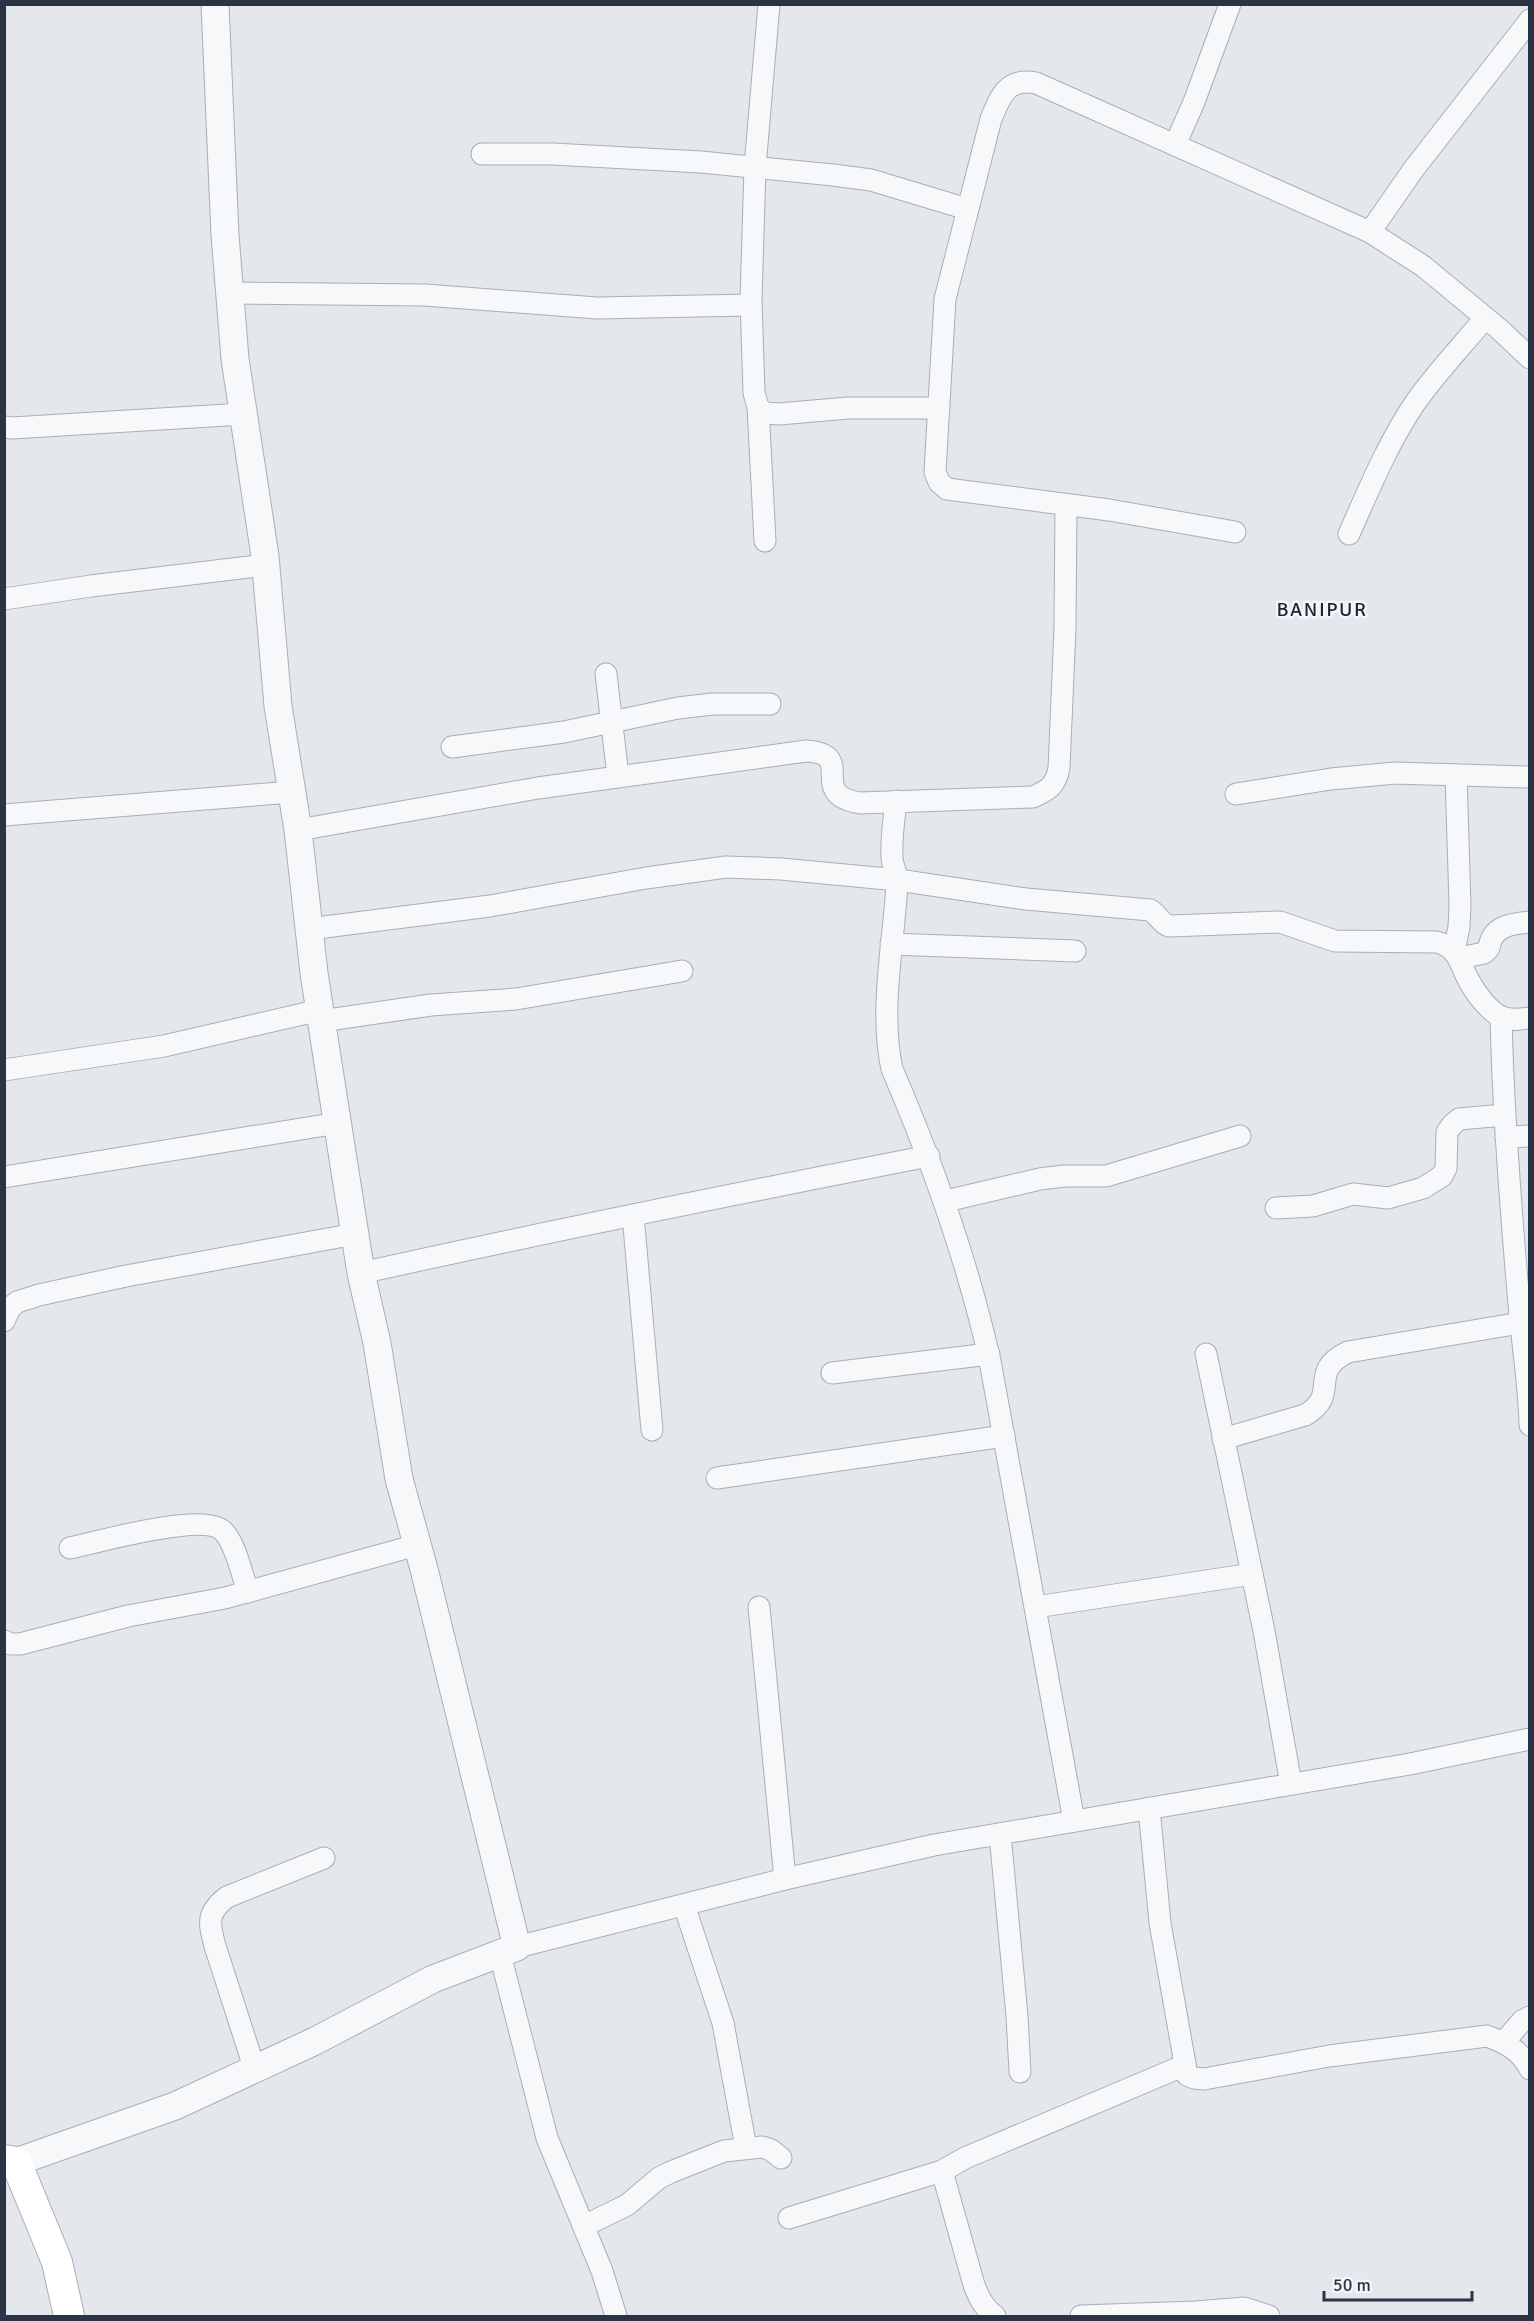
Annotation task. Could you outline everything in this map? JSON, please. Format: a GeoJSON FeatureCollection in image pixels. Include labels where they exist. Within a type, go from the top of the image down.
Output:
{"type":"FeatureCollection","features":[{"type":"Feature","properties":{"kind":"main road"},"geometry":{"type":"LineString","coordinates":[[10,2161],[57,2262],[69,2316]]}},
{"type":"Feature","properties":{"kind":"street"},"geometry":{"type":"LineString","coordinates":[[215,4],[217,85],[235,359],[266,565],[278,706],[298,830],[321,1016],[361,1273],[377,1343],[399,1479],[417,1545],[508,1950],[543,2127],[602,2271],[616,2316]]}},
{"type":"Feature","properties":{"kind":"street"},"geometry":{"type":"LineString","coordinates":[[765,541],[758,407],[754,393],[751,305],[755,167],[769,4]]}},
{"type":"Feature","properties":{"kind":"street"},"geometry":{"type":"LineString","coordinates":[[1175,145],[1198,92],[1230,4]]}},
{"type":"Feature","properties":{"kind":"street"},"geometry":{"type":"LineString","coordinates":[[1370,232],[1413,170],[1530,20]]}},
{"type":"Feature","properties":{"kind":"street"},"geometry":{"type":"LineString","coordinates":[[1235,532],[947,489],[939,482],[935,472],[945,299],[991,119],[1002,94],[1014,84],[1024,80],[1036,83],[1370,232],[1423,266],[1530,358]]}},
{"type":"Feature","properties":{"kind":"street"},"geometry":{"type":"LineString","coordinates":[[482,154],[552,154],[755,167],[871,180],[968,209]]}},
{"type":"Feature","properties":{"kind":"street"},"geometry":{"type":"LineString","coordinates":[[229,293],[425,295],[597,308],[751,305]]}},
{"type":"Feature","properties":{"kind":"street"},"geometry":{"type":"LineString","coordinates":[[1349,534],[1381,463],[1404,420],[1485,318]]}},
{"type":"Feature","properties":{"kind":"street"},"geometry":{"type":"LineString","coordinates":[[758,407],[765,413],[779,414],[848,408],[939,408]]}},
{"type":"Feature","properties":{"kind":"street"},"geometry":{"type":"LineString","coordinates":[[4,427],[12,429],[243,414]]}},
{"type":"Feature","properties":{"kind":"street"},"geometry":{"type":"LineString","coordinates":[[298,830],[618,776],[794,752],[819,752],[829,758],[835,793],[845,800],[860,803],[1034,797],[1047,791],[1056,781],[1065,628],[1066,505]]}},
{"type":"Feature","properties":{"kind":"street"},"geometry":{"type":"LineString","coordinates":[[4,599],[266,565]]}},
{"type":"Feature","properties":{"kind":"street"},"geometry":{"type":"LineString","coordinates":[[606,674],[618,776]]}},
{"type":"Feature","properties":{"kind":"street"},"geometry":{"type":"LineString","coordinates":[[452,747],[564,732],[612,721],[712,704],[770,704]]}},
{"type":"Feature","properties":{"kind":"street"},"geometry":{"type":"LineString","coordinates":[[1236,794],[1395,773],[1530,777]]}},
{"type":"Feature","properties":{"kind":"street"},"geometry":{"type":"LineString","coordinates":[[1456,775],[1460,905],[1457,954]]}},
{"type":"Feature","properties":{"kind":"street"},"geometry":{"type":"LineString","coordinates":[[4,815],[292,792]]}},
{"type":"Feature","properties":{"kind":"street"},"geometry":{"type":"LineString","coordinates":[[896,801],[892,858],[898,880],[891,944],[887,1027],[889,1053],[892,1069],[946,1201],[966,1263],[989,1354],[1074,1821]]}},
{"type":"Feature","properties":{"kind":"street"},"geometry":{"type":"LineString","coordinates":[[309,929],[490,906],[702,869],[749,867],[898,880],[1026,899],[1150,910],[1155,912],[1163,924],[1169,926],[1280,922],[1335,941],[1437,942],[1447,945],[1457,954],[1469,981],[1492,1010],[1501,1017],[1510,1019],[1530,1018]]}},
{"type":"Feature","properties":{"kind":"street"},"geometry":{"type":"LineString","coordinates":[[1457,954],[1484,953],[1489,948],[1494,933],[1501,927],[1530,922]]}},
{"type":"Feature","properties":{"kind":"street"},"geometry":{"type":"LineString","coordinates":[[891,944],[1075,951]]}},
{"type":"Feature","properties":{"kind":"street"},"geometry":{"type":"LineString","coordinates":[[4,1070],[165,1046],[321,1016],[516,999],[682,971]]}},
{"type":"Feature","properties":{"kind":"street"},"geometry":{"type":"LineString","coordinates":[[1501,1017],[1506,1137],[1521,1232],[1520,1323],[1530,1425]]}},
{"type":"Feature","properties":{"kind":"street"},"geometry":{"type":"LineString","coordinates":[[1276,1208],[1313,1206],[1353,1194],[1388,1198],[1423,1188],[1442,1176],[1446,1168],[1447,1132],[1452,1125],[1459,1119],[1504,1115]]}},
{"type":"Feature","properties":{"kind":"street"},"geometry":{"type":"LineString","coordinates":[[4,1177],[338,1123]]}},
{"type":"Feature","properties":{"kind":"street"},"geometry":{"type":"LineString","coordinates":[[946,1201],[1040,1179],[1064,1176],[1106,1176],[1240,1136]]}},
{"type":"Feature","properties":{"kind":"street"},"geometry":{"type":"LineString","coordinates":[[1506,1137],[1530,1136]]}},
{"type":"Feature","properties":{"kind":"street"},"geometry":{"type":"LineString","coordinates":[[361,1273],[580,1225],[928,1156]]}},
{"type":"Feature","properties":{"kind":"street"},"geometry":{"type":"LineString","coordinates":[[633,1215],[652,1430]]}},
{"type":"Feature","properties":{"kind":"street"},"geometry":{"type":"LineString","coordinates":[[4,1321],[10,1308],[17,1302],[39,1295],[126,1276],[355,1234]]}},
{"type":"Feature","properties":{"kind":"street"},"geometry":{"type":"LineString","coordinates":[[1223,1438],[1305,1415],[1316,1409],[1322,1402],[1326,1370],[1337,1357],[1348,1352],[1520,1323]]}},
{"type":"Feature","properties":{"kind":"street"},"geometry":{"type":"LineString","coordinates":[[831,1373],[989,1354]]}},
{"type":"Feature","properties":{"kind":"street"},"geometry":{"type":"LineString","coordinates":[[1206,1354],[1252,1574],[1291,1784]]}},
{"type":"Feature","properties":{"kind":"street"},"geometry":{"type":"LineString","coordinates":[[717,1478],[1004,1436]]}},
{"type":"Feature","properties":{"kind":"street"},"geometry":{"type":"LineString","coordinates":[[70,1548],[182,1524],[203,1523],[217,1526],[230,1540],[248,1592]]}},
{"type":"Feature","properties":{"kind":"street"},"geometry":{"type":"LineString","coordinates":[[4,1641],[10,1644],[20,1644],[110,1620],[248,1592],[417,1545]]}},
{"type":"Feature","properties":{"kind":"street"},"geometry":{"type":"LineString","coordinates":[[1036,1607],[1252,1574]]}},
{"type":"Feature","properties":{"kind":"street"},"geometry":{"type":"LineString","coordinates":[[759,1607],[786,1879]]}},
{"type":"Feature","properties":{"kind":"street"},"geometry":{"type":"LineString","coordinates":[[10,2161],[176,2106],[315,2041],[433,1979],[508,1950],[786,1879],[934,1845],[1410,1764],[1530,1739]]}},
{"type":"Feature","properties":{"kind":"street"},"geometry":{"type":"LineString","coordinates":[[1149,1808],[1160,1923],[1185,2065],[1187,2074],[1194,2079],[1329,2056],[1487,2036],[1504,2042],[1516,2050],[1530,2070]]}},
{"type":"Feature","properties":{"kind":"street"},"geometry":{"type":"LineString","coordinates":[[1000,1834],[1020,2072]]}},
{"type":"Feature","properties":{"kind":"street"},"geometry":{"type":"LineString","coordinates":[[255,2070],[215,1946],[210,1927],[210,1915],[227,1897],[324,1858]]}},
{"type":"Feature","properties":{"kind":"street"},"geometry":{"type":"LineString","coordinates":[[684,1905],[723,2024],[746,2148]]}},
{"type":"Feature","properties":{"kind":"street"},"geometry":{"type":"LineString","coordinates":[[1504,2042],[1522,2021],[1530,2017]]}},
{"type":"Feature","properties":{"kind":"street"},"geometry":{"type":"LineString","coordinates":[[789,2218],[942,2171],[965,2158],[1185,2065]]}},
{"type":"Feature","properties":{"kind":"street"},"geometry":{"type":"LineString","coordinates":[[584,2226],[627,2205],[659,2178],[724,2151],[762,2147],[771,2150],[781,2158]]}},
{"type":"Feature","properties":{"kind":"street"},"geometry":{"type":"LineString","coordinates":[[942,2171],[974,2285],[980,2301],[995,2316]]}},
{"type":"Feature","properties":{"kind":"street"},"geometry":{"type":"LineString","coordinates":[[1080,2316],[1196,2313],[1244,2308],[1269,2316]]}},
{"type":"Feature","properties":{"kind":"district","name":"BANIPUR"},"geometry":{"type":"Point","coordinates":[1322,609]}}]}
